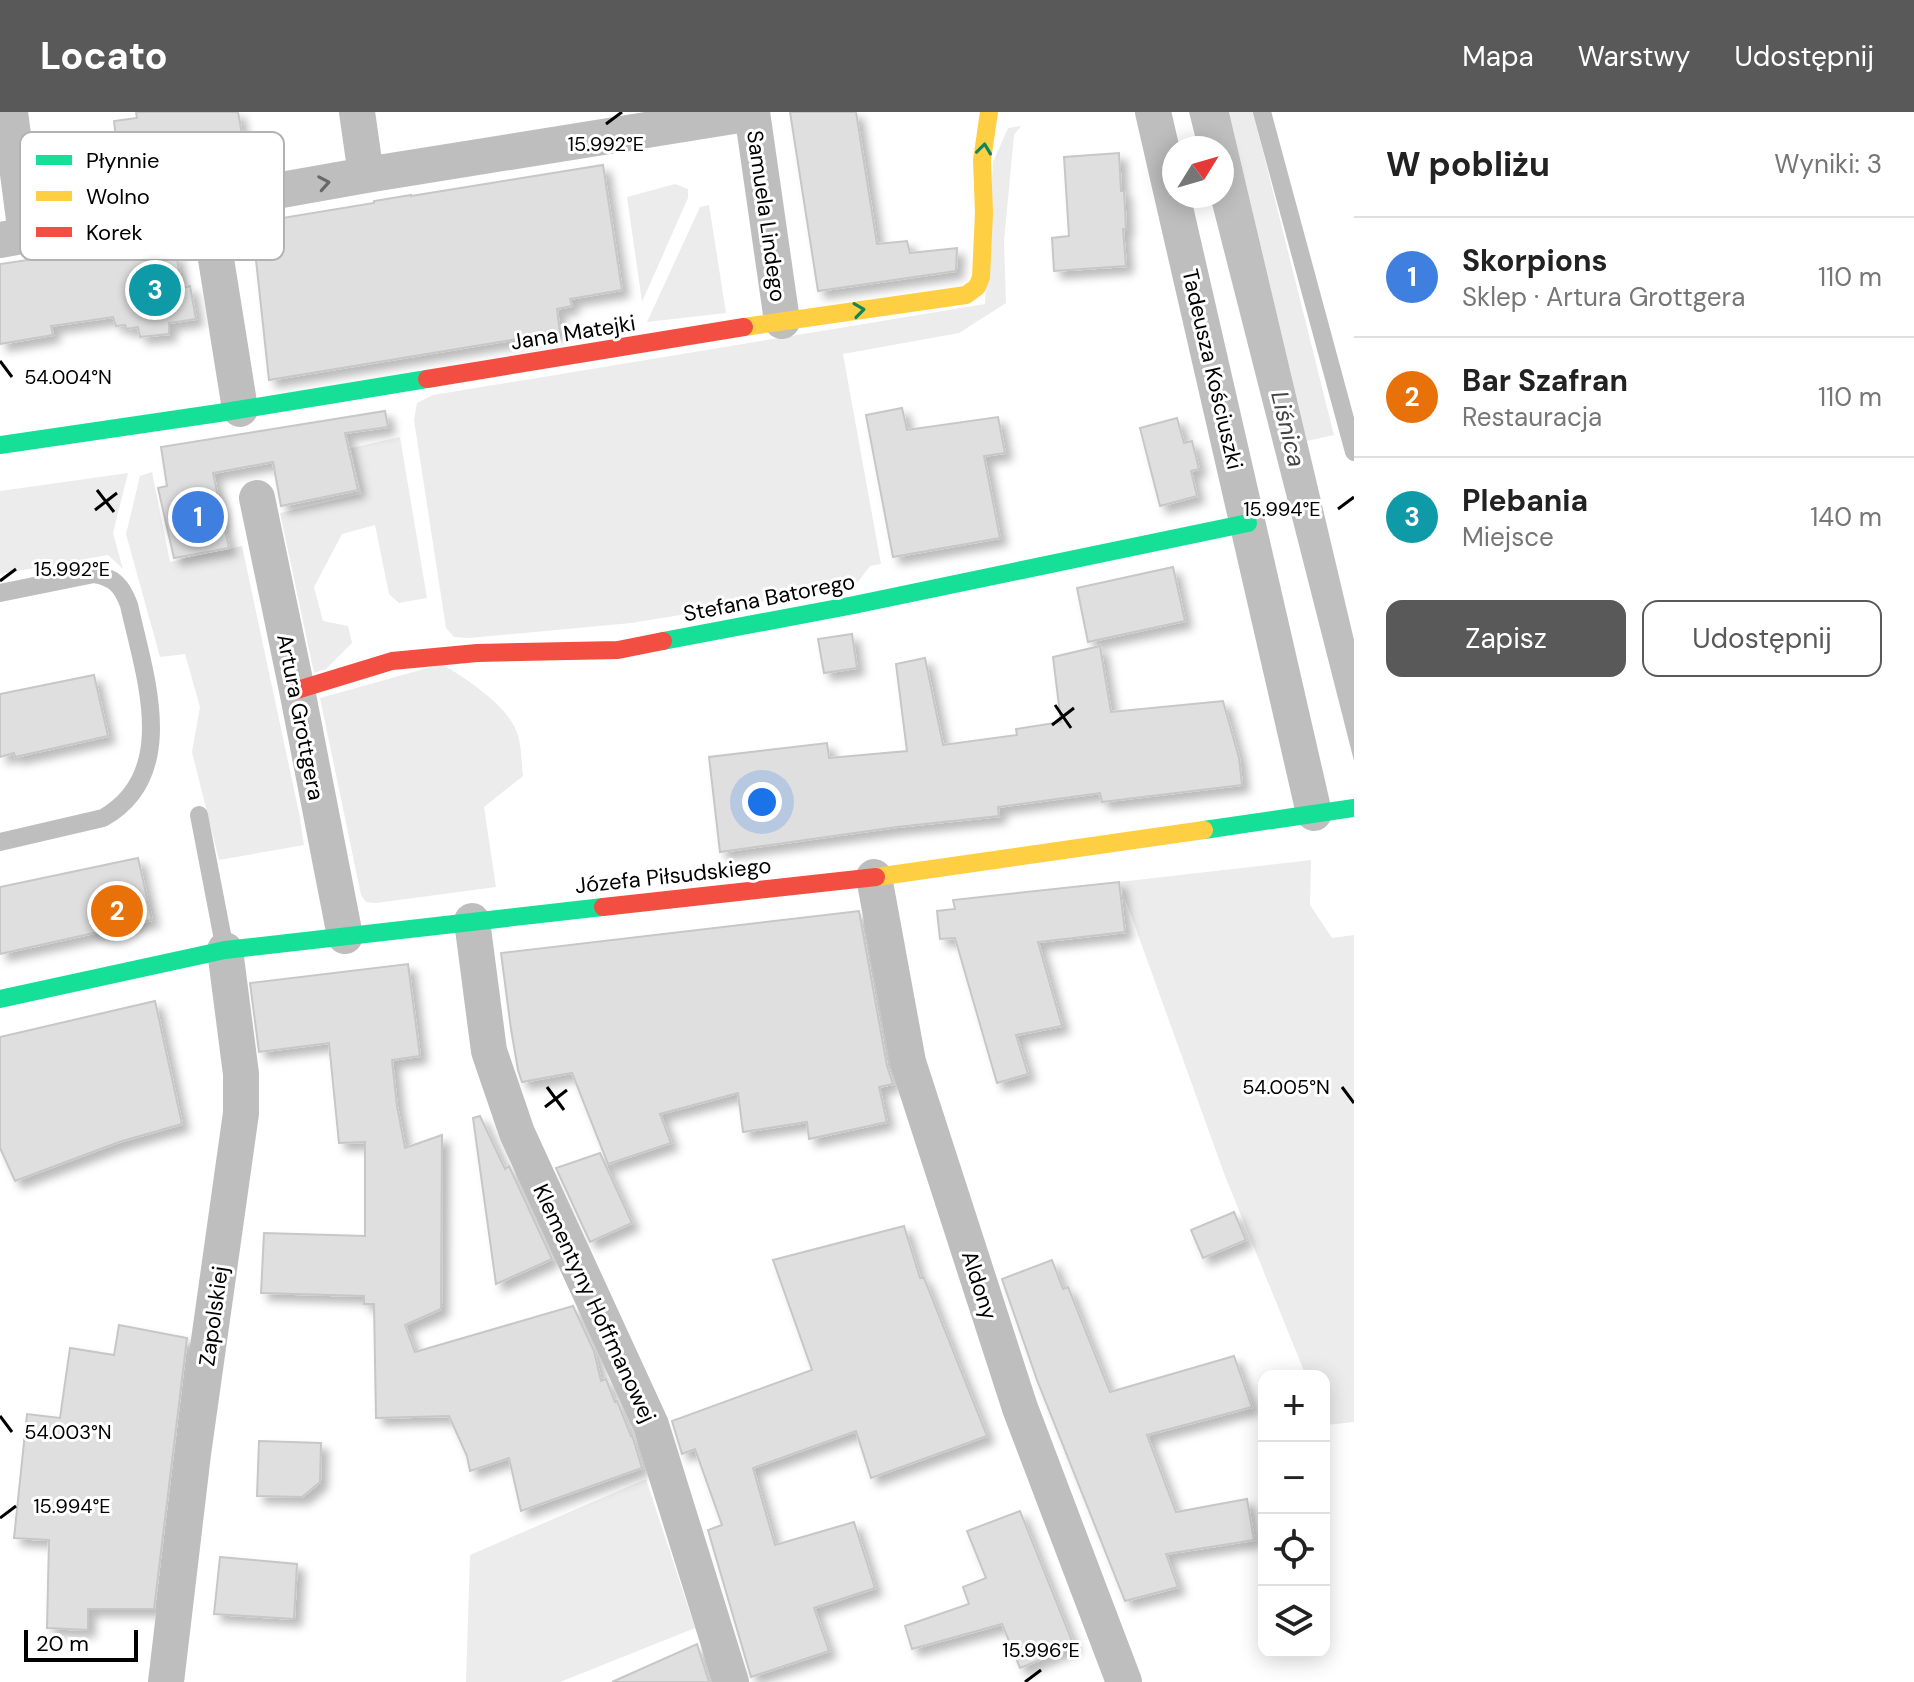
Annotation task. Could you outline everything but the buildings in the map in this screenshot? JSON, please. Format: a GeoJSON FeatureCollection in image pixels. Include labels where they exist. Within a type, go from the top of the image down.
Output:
{"type":"FeatureCollection","features":[{"type":"Feature","properties":{"kind":"street"},"geometry":{"type":"LineString","coordinates":[[10,112],[13,238]]}},
{"type":"Feature","properties":{"kind":"street"},"geometry":{"type":"LineString","coordinates":[[357,112],[366,175]]}},
{"type":"Feature","properties":{"kind":"street"},"geometry":{"type":"LineString","coordinates":[[284,189],[752,112]]}},
{"type":"Feature","properties":{"kind":"street","name":"Samuela Lindego"},"geometry":{"type":"LineString","coordinates":[[752,112],[782,321]]}},
{"type":"Feature","properties":{"kind":"street","name":"Jana Matejki"},"geometry":{"type":"LineString","coordinates":[[0,445],[782,321],[966,295],[977,287],[981,277],[984,213],[982,160],[989,112]]}},
{"type":"Feature","properties":{"kind":"street","name":"Tadeusza Kościuszki"},"geometry":{"type":"LineString","coordinates":[[1153,112],[1314,813]]}},
{"type":"Feature","properties":{"kind":"street"},"geometry":{"type":"LineString","coordinates":[[216,260],[240,409]]}},
{"type":"Feature","properties":{"kind":"street","name":"Artura Grottgera"},"geometry":{"type":"LineString","coordinates":[[257,498],[345,936]]}},
{"type":"Feature","properties":{"kind":"street","name":"Stefana Batorego"},"geometry":{"type":"LineString","coordinates":[[297,690],[392,661],[477,653],[618,650],[854,605],[1248,523]]}},
{"type":"Feature","properties":{"kind":"street","name":"Józefa Piłsudskiego"},"geometry":{"type":"LineString","coordinates":[[0,999],[225,950],[874,877],[1354,808]]}},
{"type":"Feature","properties":{"kind":"street","name":"Aldony"},"geometry":{"type":"LineString","coordinates":[[874,877],[908,1062],[1020,1408],[1124,1682]]}},
{"type":"Feature","properties":{"kind":"street","name":"Klementyny Hoffmanowej"},"geometry":{"type":"LineString","coordinates":[[472,921],[489,1051],[517,1133],[651,1425],[731,1682]]}},
{"type":"Feature","properties":{"kind":"street","name":"Zapolskiej"},"geometry":{"type":"LineString","coordinates":[[166,1682],[193,1454],[241,1113],[241,1074],[225,950]]}},
{"type":"Feature","properties":{"kind":"lane"},"geometry":{"type":"LineString","coordinates":[[1262,112],[1354,452]]}},
{"type":"Feature","properties":{"kind":"lane"},"geometry":{"type":"LineString","coordinates":[[0,593],[94,574],[118,582],[129,605],[153,721],[151,742],[139,781],[118,809],[103,818],[0,842]]}},
{"type":"Feature","properties":{"kind":"lane"},"geometry":{"type":"LineString","coordinates":[[199,815],[225,950]]}},
{"type":"Feature","properties":{"kind":"shaded area"},"geometry":{"type":"Polygon","coordinates":[[[1229,112],[1253,112],[1334,435],[1307,441],[1229,112]]]}},
{"type":"Feature","properties":{"kind":"shaded area"},"geometry":{"type":"Polygon","coordinates":[[[1021,126],[1014,135],[1004,241],[1006,303],[959,333],[843,354],[881,564],[870,566],[854,587],[631,623],[469,638],[454,637],[446,628],[414,420],[417,403],[433,395],[985,304],[993,162],[1008,128],[1021,126]]]}},
{"type":"Feature","properties":{"kind":"shaded area"},"geometry":{"type":"Polygon","coordinates":[[[675,184],[688,189],[688,198],[642,302],[627,197],[675,184]]]}},
{"type":"Feature","properties":{"kind":"shaded area"},"geometry":{"type":"Polygon","coordinates":[[[709,205],[726,313],[647,322],[700,207],[709,205]]]}},
{"type":"Feature","properties":{"kind":"shaded area"},"geometry":{"type":"Polygon","coordinates":[[[400,437],[427,598],[399,603],[389,594],[375,525],[342,534],[314,587],[323,621],[348,626],[352,643],[326,669],[314,673],[280,513],[362,494],[351,448],[400,437]]]}},
{"type":"Feature","properties":{"kind":"shaded area"},"geometry":{"type":"Polygon","coordinates":[[[152,472],[170,562],[242,546],[304,845],[219,860],[192,752],[200,707],[185,654],[160,657],[126,534],[140,476],[152,472]]]}},
{"type":"Feature","properties":{"kind":"shaded area"},"geometry":{"type":"Polygon","coordinates":[[[128,473],[113,533],[123,569],[108,555],[0,574],[0,491],[128,473]]]}},
{"type":"Feature","properties":{"kind":"shaded area"},"geometry":{"type":"Polygon","coordinates":[[[442,664],[472,683],[501,708],[518,737],[523,776],[484,807],[496,887],[366,902],[361,895],[320,698],[442,664]]]}},
{"type":"Feature","properties":{"kind":"shaded area"},"geometry":{"type":"Polygon","coordinates":[[[1311,860],[1310,905],[1332,938],[1354,935],[1354,1422],[1330,1425],[1330,1370],[1304,1370],[1225,1176],[1119,882],[1311,860]]]}},
{"type":"Feature","properties":{"kind":"shaded area"},"geometry":{"type":"Polygon","coordinates":[[[646,1479],[695,1628],[560,1682],[466,1682],[470,1555],[646,1479]]]}},
{"type":"Feature","properties":{"kind":"water","name":"Liśnica"},"geometry":{"type":"Polygon","coordinates":[[[1189,112],[1229,112],[1354,640],[1354,761],[1213,208],[1234,208],[1234,136],[1195,136],[1189,112]]]}},
{"type":"Feature","properties":{"kind":"traffic: fast"},"geometry":{"type":"LineString","coordinates":[[0,445],[427,379]]}},
{"type":"Feature","properties":{"kind":"traffic: fast"},"geometry":{"type":"LineString","coordinates":[[663,641],[854,605],[1248,523]]}},
{"type":"Feature","properties":{"kind":"traffic: fast"},"geometry":{"type":"LineString","coordinates":[[1204,830],[1354,808]]}},
{"type":"Feature","properties":{"kind":"traffic: fast"},"geometry":{"type":"LineString","coordinates":[[0,999],[225,950],[603,907]]}},
{"type":"Feature","properties":{"kind":"traffic: slow"},"geometry":{"type":"LineString","coordinates":[[744,327],[966,295],[977,287],[981,277],[984,213],[982,160],[989,112]]}},
{"type":"Feature","properties":{"kind":"traffic: slow"},"geometry":{"type":"LineString","coordinates":[[876,877],[1204,830]]}},
{"type":"Feature","properties":{"kind":"traffic: jam"},"geometry":{"type":"LineString","coordinates":[[427,379],[744,327]]}},
{"type":"Feature","properties":{"kind":"traffic: jam"},"geometry":{"type":"LineString","coordinates":[[297,690],[392,661],[477,653],[618,650],[663,641]]}},
{"type":"Feature","properties":{"kind":"traffic: jam"},"geometry":{"type":"LineString","coordinates":[[603,907],[876,877]]}},
{"type":"Feature","properties":{"kind":"place","name":"Plebania"},"geometry":{"type":"Point","coordinates":[155,290]}},
{"type":"Feature","properties":{"kind":"place","name":"Skorpions"},"geometry":{"type":"Point","coordinates":[198,517]}},
{"type":"Feature","properties":{"kind":"place","name":"Bar Szafran"},"geometry":{"type":"Point","coordinates":[117,911]}}]}
